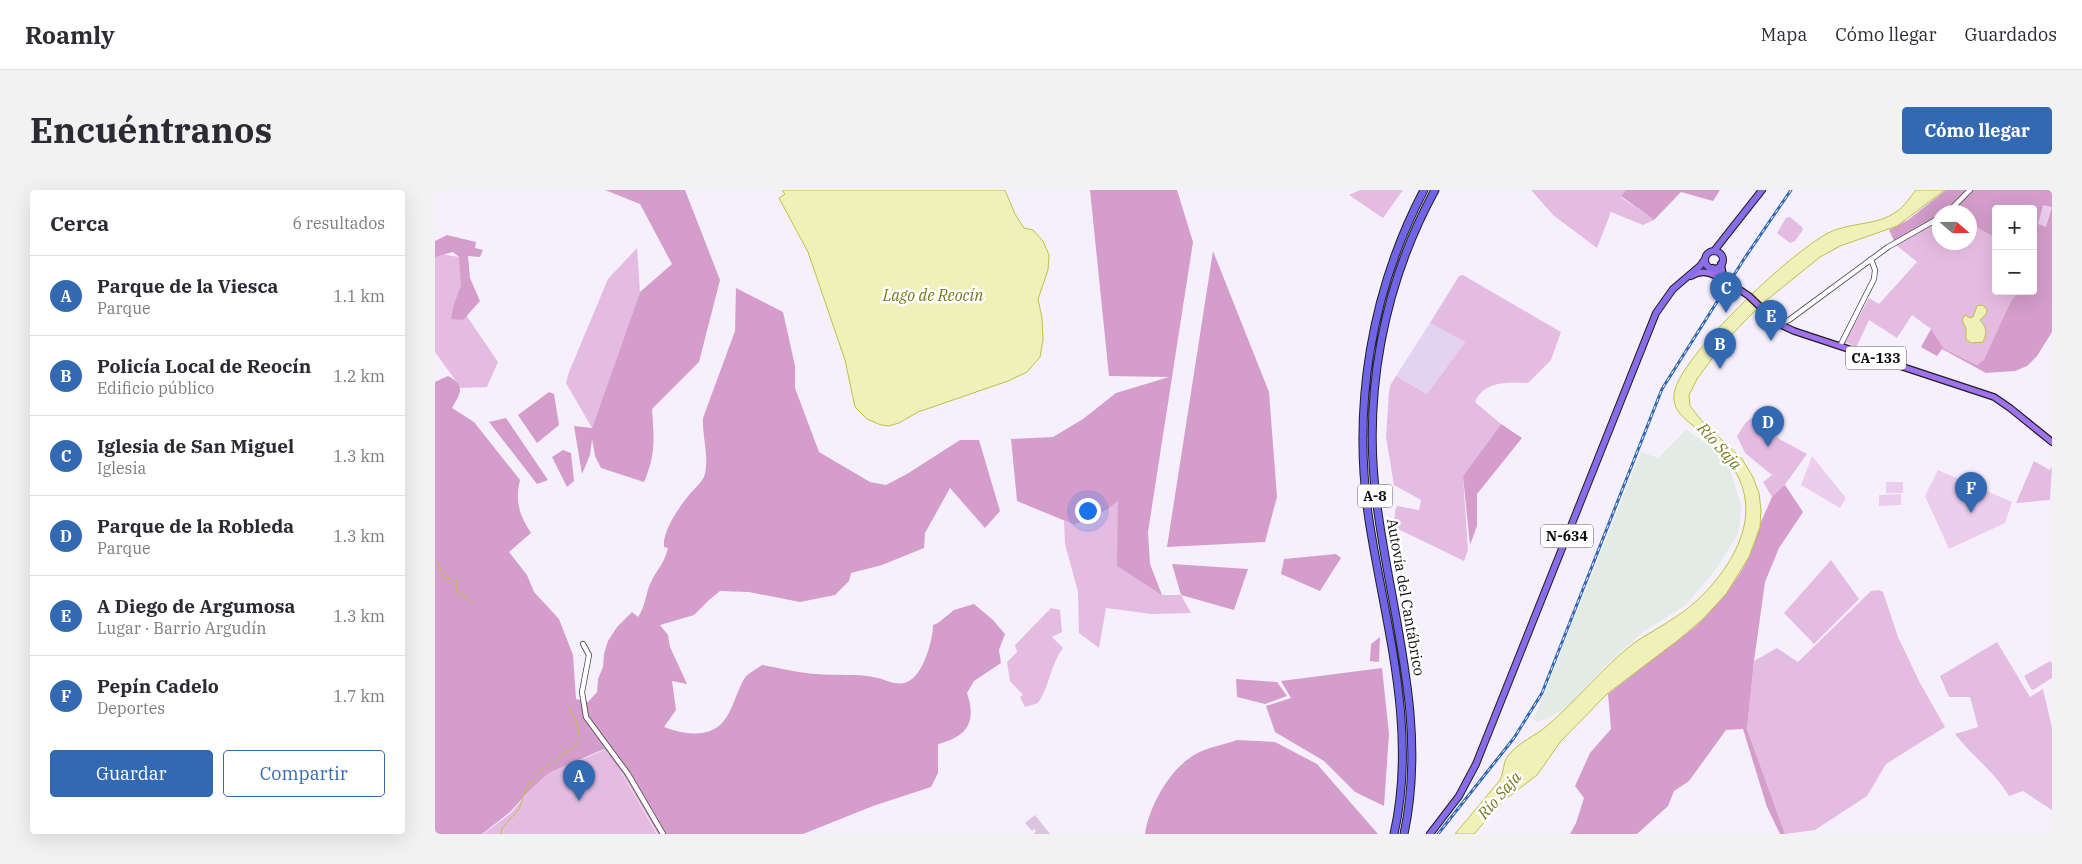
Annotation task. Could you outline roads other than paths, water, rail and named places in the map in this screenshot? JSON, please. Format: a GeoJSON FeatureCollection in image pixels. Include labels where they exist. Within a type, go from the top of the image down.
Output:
{"type":"FeatureCollection","features":[{"type":"Feature","properties":{"kind":"highway","name":"Autovía del Cantábrico"},"geometry":{"type":"LineString","coordinates":[[1394,834],[1399,808],[1403,757],[1402,717],[1397,677],[1366,500],[1363,422],[1369,358],[1382,297],[1399,246],[1424,190]]}},
{"type":"Feature","properties":{"kind":"highway","name":"Autovía del Cantábrico"},"geometry":{"type":"LineString","coordinates":[[1404,834],[1409,809],[1413,763],[1412,718],[1376,500],[1372,451],[1373,414],[1379,354],[1391,300],[1411,241],[1435,190]]}},
{"type":"Feature","properties":{"kind":"highway"},"geometry":{"type":"LineString","coordinates":[[1721,264],[1722,259],[1717,252],[1761,190]]}},
{"type":"Feature","properties":{"kind":"highway","name":"N-634"},"geometry":{"type":"LineString","coordinates":[[1430,834],[1468,781],[1654,317],[1675,286],[1695,270],[1709,252],[1717,252]]}},
{"type":"Feature","properties":{"kind":"highway"},"geometry":{"type":"LineString","coordinates":[[1705,258],[1711,267]]}},
{"type":"Feature","properties":{"kind":"highway","name":"N-634"},"geometry":{"type":"LineString","coordinates":[[1695,270],[1721,264]]}},
{"type":"Feature","properties":{"kind":"main road"},"geometry":{"type":"LineString","coordinates":[[1721,264],[1726,280]]}},
{"type":"Feature","properties":{"kind":"main road","name":"CA-133"},"geometry":{"type":"LineString","coordinates":[[1711,267],[1749,296],[1779,324],[1839,346],[1988,395],[2010,408],[2052,442]]}},
{"type":"Feature","properties":{"kind":"main road","name":"N-634"},"geometry":{"type":"LineString","coordinates":[[1675,286],[1701,272],[1711,273],[1726,280]]}},
{"type":"Feature","properties":{"kind":"street"},"geometry":{"type":"LineString","coordinates":[[1955,205],[1970,190]]}},
{"type":"Feature","properties":{"kind":"street"},"geometry":{"type":"LineString","coordinates":[[1779,324],[1789,320],[1896,241],[1932,222]]}},
{"type":"Feature","properties":{"kind":"street"},"geometry":{"type":"LineString","coordinates":[[1839,346],[1874,279],[1875,270],[1871,259]]}},
{"type":"Feature","properties":{"kind":"street"},"geometry":{"type":"LineString","coordinates":[[1787,328],[1789,320]]}},
{"type":"Feature","properties":{"kind":"street"},"geometry":{"type":"LineString","coordinates":[[583,644],[589,655],[581,692],[586,717],[623,767],[663,834]]}},
{"type":"Feature","properties":{"kind":"water","name":"Lago de Reocín"},"geometry":{"type":"Polygon","coordinates":[[[782,190],[1005,190],[1015,214],[1024,228],[1033,230],[1043,241],[1049,255],[1048,270],[1038,299],[1042,318],[1043,340],[1040,357],[1027,372],[1008,381],[918,412],[899,423],[889,426],[881,425],[867,419],[855,407],[845,360],[808,252],[779,198],[785,194],[782,190]]]}},
{"type":"Feature","properties":{"kind":"water","name":"Río Saja"},"geometry":{"type":"Polygon","coordinates":[[[1916,190],[1945,190],[1897,226],[1840,246],[1820,257],[1763,303],[1723,344],[1697,379],[1689,395],[1690,406],[1702,421],[1742,459],[1753,477],[1759,493],[1760,527],[1749,557],[1726,594],[1703,619],[1677,641],[1607,694],[1561,741],[1537,775],[1502,802],[1474,834],[1455,834],[1500,780],[1505,761],[1512,751],[1548,725],[1634,643],[1696,602],[1720,575],[1736,550],[1746,516],[1745,500],[1741,485],[1734,469],[1724,454],[1710,439],[1681,415],[1675,404],[1674,393],[1676,386],[1688,365],[1723,323],[1745,301],[1768,279],[1811,244],[1828,233],[1845,227],[1880,220],[1896,212],[1916,190]]]}},
{"type":"Feature","properties":{"kind":"water"},"geometry":{"type":"Polygon","coordinates":[[[1977,306],[1984,306],[1987,310],[1980,320],[1986,331],[1985,336],[1983,342],[1971,343],[1966,339],[1966,328],[1962,320],[1965,315],[1970,318],[1973,317],[1977,306]]]}},
{"type":"Feature","properties":{"kind":"waterway"},"geometry":{"type":"LineString","coordinates":[[438,562],[443,577],[457,581],[457,592],[473,602]]}},
{"type":"Feature","properties":{"kind":"waterway"},"geometry":{"type":"LineString","coordinates":[[501,834],[502,828],[519,809],[526,788],[540,771],[580,742],[577,723],[568,706]]}},
{"type":"Feature","properties":{"kind":"railway"},"geometry":{"type":"LineString","coordinates":[[1438,834],[1514,738],[1542,693],[1662,389],[1744,259],[1791,190]]}},
{"type":"Feature","properties":{"kind":"place","name":"Iglesia de San Miguel"},"geometry":{"type":"Point","coordinates":[1726,313]}},
{"type":"Feature","properties":{"kind":"place","name":"A Diego de Argumosa"},"geometry":{"type":"Point","coordinates":[1771,341]}},
{"type":"Feature","properties":{"kind":"place","name":"Policía Local de Reocín"},"geometry":{"type":"Point","coordinates":[1720,369]}},
{"type":"Feature","properties":{"kind":"place","name":"Parque de la Robleda"},"geometry":{"type":"Point","coordinates":[1768,447]}},
{"type":"Feature","properties":{"kind":"place","name":"Pepín Cadelo"},"geometry":{"type":"Point","coordinates":[1971,513]}},
{"type":"Feature","properties":{"kind":"place","name":"Parque de la Viesca"},"geometry":{"type":"Point","coordinates":[579,801]}}]}
